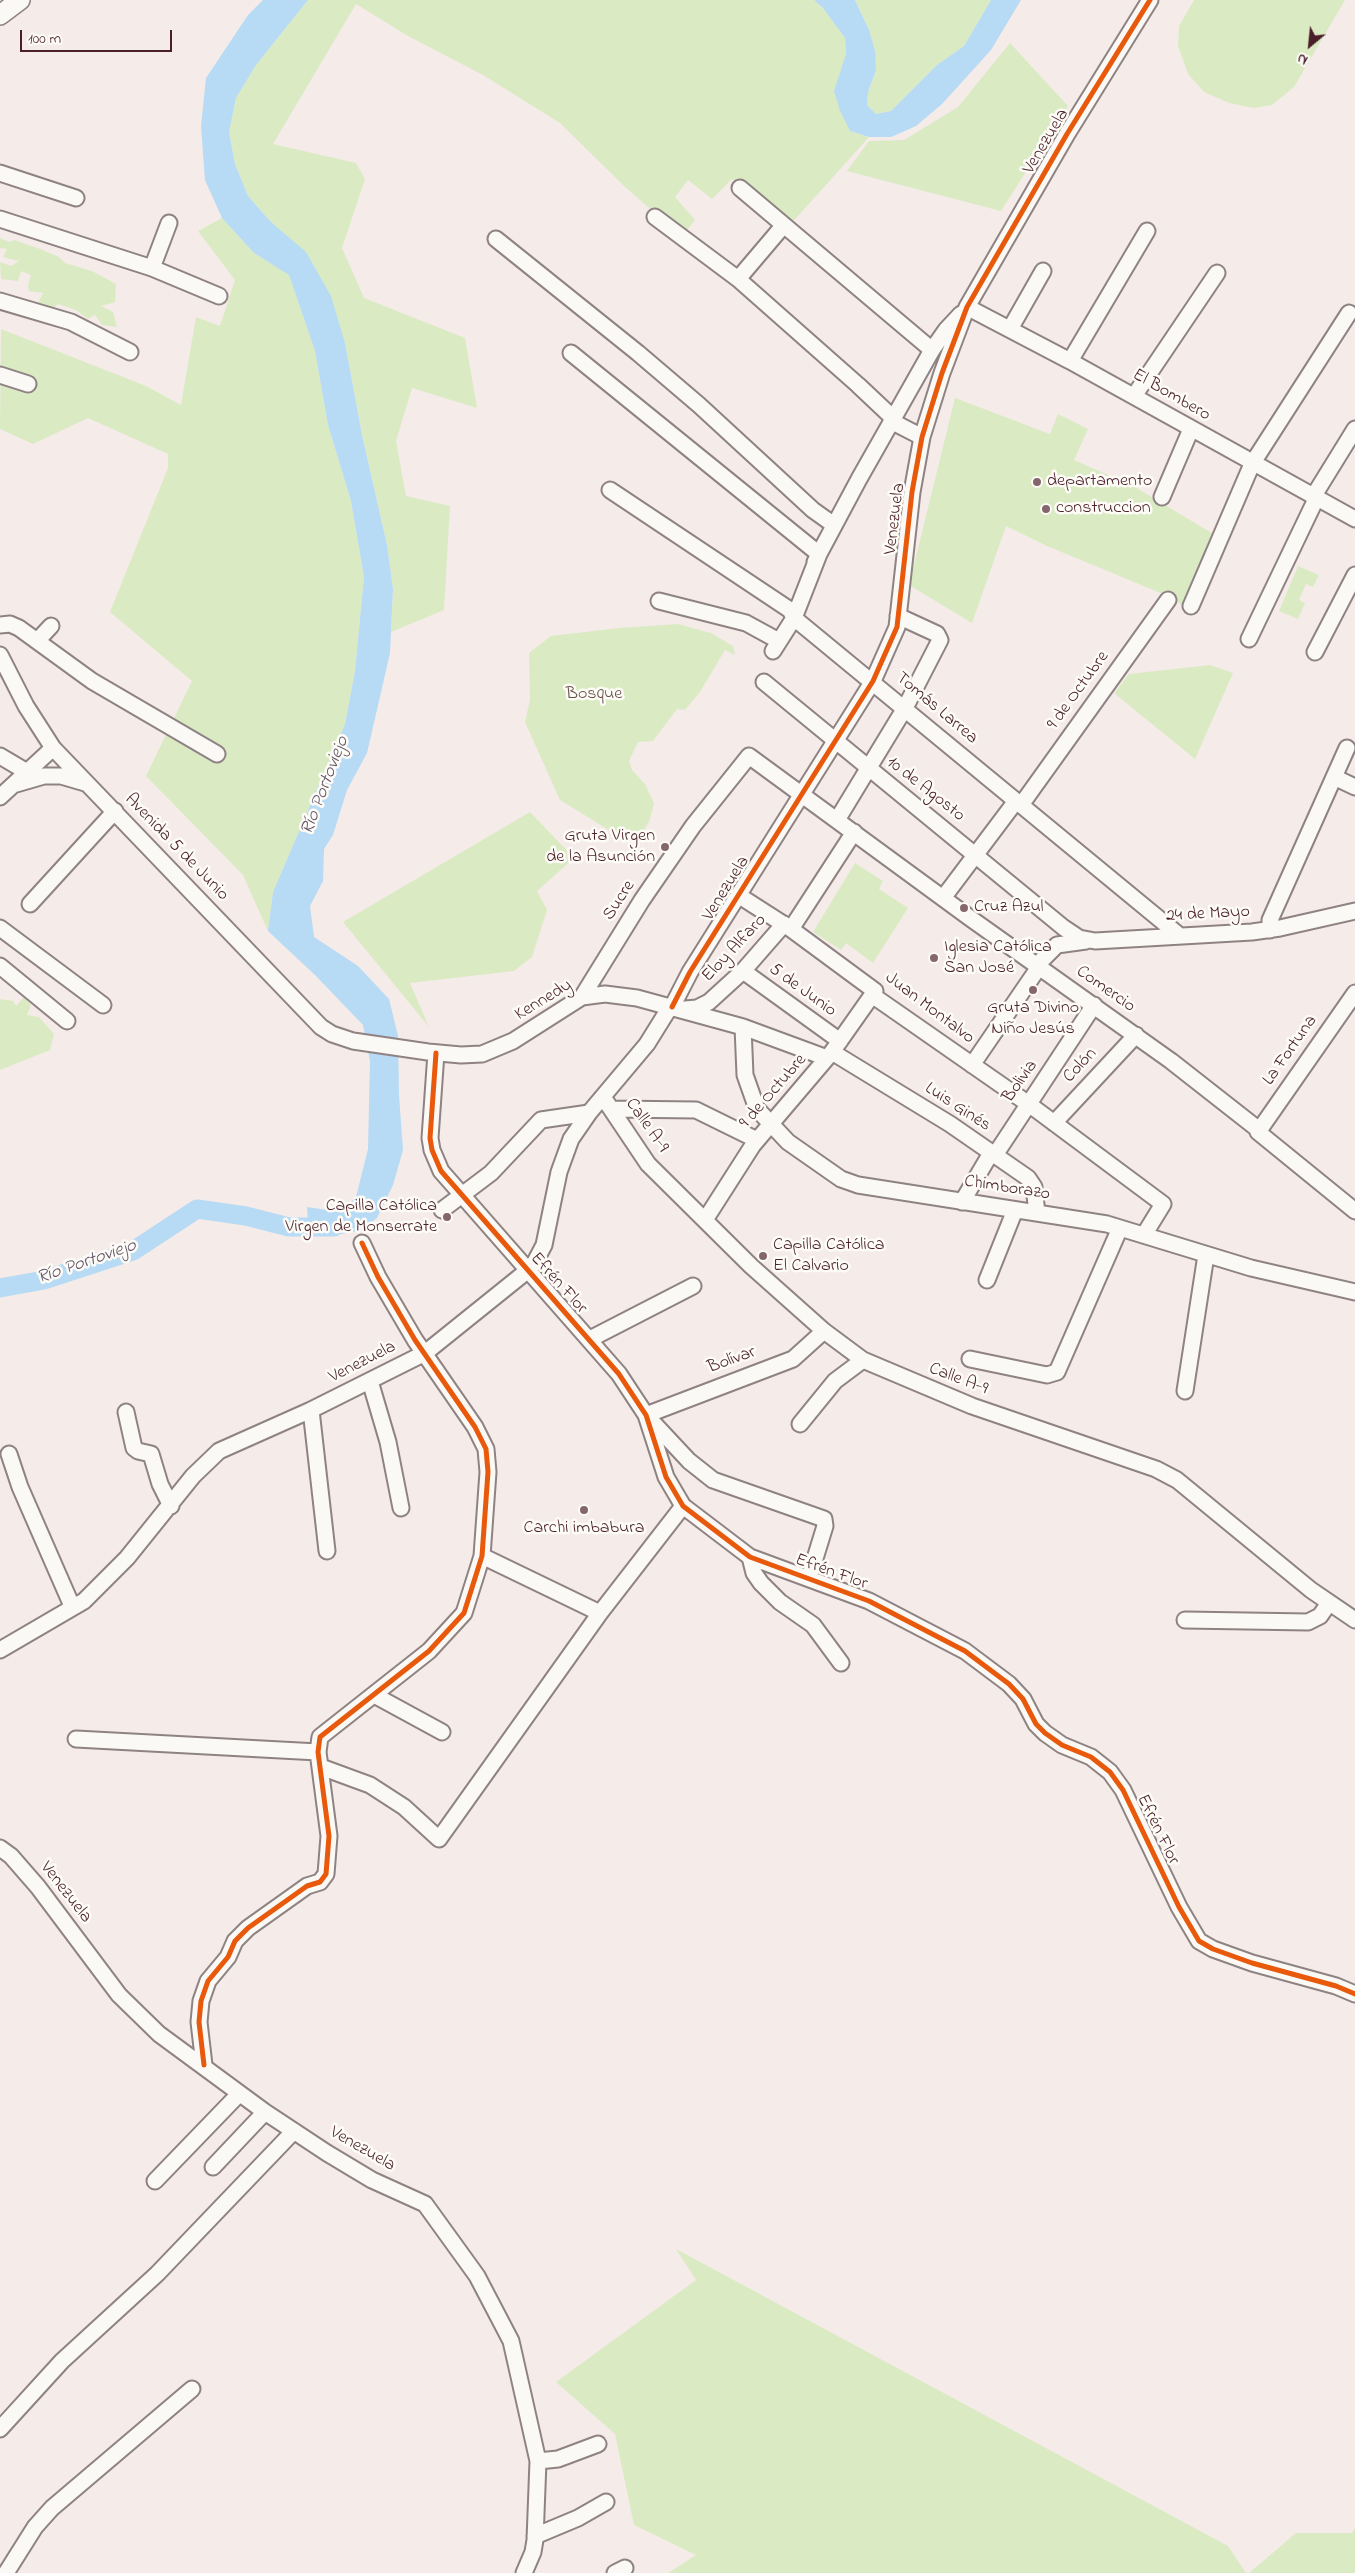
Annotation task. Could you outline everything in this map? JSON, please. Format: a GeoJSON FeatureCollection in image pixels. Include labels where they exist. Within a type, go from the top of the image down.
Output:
{"type":"FeatureCollection","features":[{"type":"Feature","properties":{"kind":"main road"},"geometry":{"type":"LineString","coordinates":[[0,15],[20,0]]}},
{"type":"Feature","properties":{"kind":"street","name":"Venezuela"},"geometry":{"type":"LineString","coordinates":[[1,1647],[84,1601],[127,1558],[171,1506],[193,1476],[219,1451],[311,1410],[425,1353],[527,1271],[535,1262],[544,1245],[565,1151],[589,1113],[613,1105],[647,1044],[674,1008],[690,972],[873,681],[894,637],[912,492],[922,438],[942,373],[967,307],[1067,134],[1150,0]]}},
{"type":"Feature","properties":{"kind":"street"},"geometry":{"type":"LineString","coordinates":[[0,173],[76,198]]}},
{"type":"Feature","properties":{"kind":"street"},"geometry":{"type":"LineString","coordinates":[[740,188],[932,350]]}},
{"type":"Feature","properties":{"kind":"street"},"geometry":{"type":"LineString","coordinates":[[656,217],[738,279],[892,420],[922,438]]}},
{"type":"Feature","properties":{"kind":"street"},"geometry":{"type":"LineString","coordinates":[[0,219],[152,268],[219,296]]}},
{"type":"Feature","properties":{"kind":"street"},"geometry":{"type":"LineString","coordinates":[[152,268],[170,223]]}},
{"type":"Feature","properties":{"kind":"street"},"geometry":{"type":"LineString","coordinates":[[738,279],[783,226]]}},
{"type":"Feature","properties":{"kind":"street"},"geometry":{"type":"LineString","coordinates":[[1070,361],[1147,231]]}},
{"type":"Feature","properties":{"kind":"street"},"geometry":{"type":"LineString","coordinates":[[496,238],[645,359],[699,405],[813,510],[834,525]]}},
{"type":"Feature","properties":{"kind":"street"},"geometry":{"type":"LineString","coordinates":[[1010,329],[1043,271]]}},
{"type":"Feature","properties":{"kind":"street"},"geometry":{"type":"LineString","coordinates":[[1134,396],[1217,274]]}},
{"type":"Feature","properties":{"kind":"street"},"geometry":{"type":"LineString","coordinates":[[0,301],[71,322],[130,352]]}},
{"type":"Feature","properties":{"kind":"street","name":"El Bombero"},"geometry":{"type":"LineString","coordinates":[[967,307],[1070,361],[1252,464],[1355,519]]}},
{"type":"Feature","properties":{"kind":"street"},"geometry":{"type":"LineString","coordinates":[[659,601],[746,623],[766,632],[776,646],[819,554],[892,420],[932,350],[946,330],[967,307]]}},
{"type":"Feature","properties":{"kind":"street"},"geometry":{"type":"LineString","coordinates":[[1191,606],[1252,464],[1348,313]]}},
{"type":"Feature","properties":{"kind":"street"},"geometry":{"type":"LineString","coordinates":[[571,353],[819,554]]}},
{"type":"Feature","properties":{"kind":"street"},"geometry":{"type":"LineString","coordinates":[[0,375],[28,384]]}},
{"type":"Feature","properties":{"kind":"street"},"geometry":{"type":"LineString","coordinates":[[1162,497],[1191,429]]}},
{"type":"Feature","properties":{"kind":"street"},"geometry":{"type":"LineString","coordinates":[[1249,639],[1314,498],[1355,429]]}},
{"type":"Feature","properties":{"kind":"street","name":"Tomás Larrea"},"geometry":{"type":"LineString","coordinates":[[610,490],[792,614],[1180,936]]}},
{"type":"Feature","properties":{"kind":"street"},"geometry":{"type":"LineString","coordinates":[[1316,652],[1355,575]]}},
{"type":"Feature","properties":{"kind":"street","name":"9 de Octubre"},"geometry":{"type":"LineString","coordinates":[[943,898],[976,854],[1019,803],[1168,600]]}},
{"type":"Feature","properties":{"kind":"street"},"geometry":{"type":"LineString","coordinates":[[838,820],[904,708],[940,640],[937,634],[898,616]]}},
{"type":"Feature","properties":{"kind":"street"},"geometry":{"type":"LineString","coordinates":[[0,625],[10,624],[92,680],[216,754]]}},
{"type":"Feature","properties":{"kind":"street"},"geometry":{"type":"LineString","coordinates":[[37,641],[51,626]]}},
{"type":"Feature","properties":{"kind":"street","name":"Avenida 5 de Junio"},"geometry":{"type":"LineString","coordinates":[[0,654],[26,706],[53,748],[321,1027],[332,1034],[353,1041],[432,1053]]}},
{"type":"Feature","properties":{"kind":"street","name":"10 de Agosto"},"geometry":{"type":"LineString","coordinates":[[764,682],[1064,928]]}},
{"type":"Feature","properties":{"kind":"street"},"geometry":{"type":"LineString","coordinates":[[0,797],[53,748]]}},
{"type":"Feature","properties":{"kind":"street"},"geometry":{"type":"LineString","coordinates":[[1270,930],[1270,920],[1348,748]]}},
{"type":"Feature","properties":{"kind":"street"},"geometry":{"type":"LineString","coordinates":[[0,756],[27,772]]}},
{"type":"Feature","properties":{"kind":"street","name":"Comercio"},"geometry":{"type":"LineString","coordinates":[[749,756],[943,898],[1136,1035],[1259,1130],[1258,1132],[1355,1211]]}},
{"type":"Feature","properties":{"kind":"street","name":"Sucre"},"geometry":{"type":"LineString","coordinates":[[582,997],[642,900],[693,826],[749,756]]}},
{"type":"Feature","properties":{"kind":"street"},"geometry":{"type":"LineString","coordinates":[[13,785],[53,776],[86,783]]}},
{"type":"Feature","properties":{"kind":"street"},"geometry":{"type":"LineString","coordinates":[[1334,777],[1355,787]]}},
{"type":"Feature","properties":{"kind":"street"},"geometry":{"type":"LineString","coordinates":[[30,904],[115,811]]}},
{"type":"Feature","properties":{"kind":"street","name":"Eloy Alfaro"},"geometry":{"type":"LineString","coordinates":[[674,1008],[697,1008],[709,1002],[743,971],[788,926],[854,832]]}},
{"type":"Feature","properties":{"kind":"street","name":"Juan Montalvo"},"geometry":{"type":"LineString","coordinates":[[738,896],[788,926],[874,993],[1164,1204],[1144,1235]]}},
{"type":"Feature","properties":{"kind":"street","name":"24 de Mayo"},"geometry":{"type":"LineString","coordinates":[[1064,928],[1079,938],[1095,940],[1180,936],[1270,930],[1355,911]]}},
{"type":"Feature","properties":{"kind":"street"},"geometry":{"type":"LineString","coordinates":[[1158,918],[1160,937]]}},
{"type":"Feature","properties":{"kind":"street"},"geometry":{"type":"LineString","coordinates":[[0,928],[103,1005]]}},
{"type":"Feature","properties":{"kind":"street"},"geometry":{"type":"LineString","coordinates":[[972,1065],[1064,928]]}},
{"type":"Feature","properties":{"kind":"street"},"geometry":{"type":"LineString","coordinates":[[1038,966],[1057,945],[1095,940]]}},
{"type":"Feature","properties":{"kind":"street"},"geometry":{"type":"LineString","coordinates":[[0,966],[67,1021]]}},
{"type":"Feature","properties":{"kind":"street","name":"5 de Junio"},"geometry":{"type":"LineString","coordinates":[[743,971],[833,1051]]}},
{"type":"Feature","properties":{"kind":"street","name":"La Fortuna"},"geometry":{"type":"LineString","coordinates":[[1259,1130],[1355,992]]}},
{"type":"Feature","properties":{"kind":"street","name":"9 de Octubre"},"geometry":{"type":"LineString","coordinates":[[705,1220],[755,1142],[833,1051],[874,993]]}},
{"type":"Feature","properties":{"kind":"street","name":"Kennedy"},"geometry":{"type":"LineString","coordinates":[[432,1053],[472,1055],[492,1051],[513,1041],[582,997],[613,994],[674,1008]]}},
{"type":"Feature","properties":{"kind":"street","name":"Bolivia"},"geometry":{"type":"LineString","coordinates":[[962,1202],[993,1154],[1029,1105],[1094,1005]]}},
{"type":"Feature","properties":{"kind":"street","name":"Luis Ginés"},"geometry":{"type":"LineString","coordinates":[[674,1008],[833,1051],[950,1124],[1031,1181],[1037,1212]]}},
{"type":"Feature","properties":{"kind":"street","name":"Chimborazo"},"geometry":{"type":"LineString","coordinates":[[743,1027],[748,1087],[757,1109],[788,1142],[834,1175],[849,1182],[962,1202],[1037,1212],[1120,1228],[1206,1255],[1355,1292]]}},
{"type":"Feature","properties":{"kind":"street","name":"Colón"},"geometry":{"type":"LineString","coordinates":[[1054,1123],[1136,1035]]}},
{"type":"Feature","properties":{"kind":"street","name":"Efrén Flor"},"geometry":{"type":"LineString","coordinates":[[432,1053],[430,1138],[432,1150],[441,1171],[619,1374],[646,1415],[666,1477],[683,1506],[750,1558],[868,1601],[965,1651],[1009,1684],[1023,1699],[1036,1724],[1045,1733],[1062,1745],[1090,1757],[1110,1772],[1123,1790],[1179,1907],[1199,1941],[1213,1949],[1252,1963],[1336,1986],[1355,1994]]}},
{"type":"Feature","properties":{"kind":"street"},"geometry":{"type":"LineString","coordinates":[[613,1105],[696,1110],[755,1142],[769,1139],[788,1142]]}},
{"type":"Feature","properties":{"kind":"street","name":"Calle A-9"},"geometry":{"type":"LineString","coordinates":[[613,1105],[623,1127],[648,1164],[751,1266],[824,1331],[863,1360],[972,1406],[1156,1469],[1177,1480],[1329,1603],[1355,1620]]}},
{"type":"Feature","properties":{"kind":"street"},"geometry":{"type":"LineString","coordinates":[[442,1210],[491,1173],[542,1120],[589,1113]]}},
{"type":"Feature","properties":{"kind":"street"},"geometry":{"type":"LineString","coordinates":[[987,1280],[1015,1210]]}},
{"type":"Feature","properties":{"kind":"street"},"geometry":{"type":"LineString","coordinates":[[970,1359],[1047,1375],[1057,1372],[1120,1228]]}},
{"type":"Feature","properties":{"kind":"street"},"geometry":{"type":"LineString","coordinates":[[204,2065],[199,2022],[201,2001],[208,1981],[228,1957],[235,1941],[248,1928],[307,1886],[320,1882],[326,1874],[329,1836],[318,1752],[320,1737],[429,1651],[464,1614],[482,1556],[488,1472],[486,1449],[475,1428],[425,1353],[378,1277],[362,1243]]}},
{"type":"Feature","properties":{"kind":"street"},"geometry":{"type":"LineString","coordinates":[[1185,1391],[1206,1255]]}},
{"type":"Feature","properties":{"kind":"street"},"geometry":{"type":"LineString","coordinates":[[590,1340],[693,1286]]}},
{"type":"Feature","properties":{"kind":"street","name":"Bolívar"},"geometry":{"type":"LineString","coordinates":[[646,1415],[793,1359],[824,1331]]}},
{"type":"Feature","properties":{"kind":"street"},"geometry":{"type":"LineString","coordinates":[[800,1424],[835,1381],[863,1360]]}},
{"type":"Feature","properties":{"kind":"street"},"geometry":{"type":"LineString","coordinates":[[370,1381],[388,1442],[401,1508]]}},
{"type":"Feature","properties":{"kind":"street"},"geometry":{"type":"LineString","coordinates":[[311,1410],[327,1551]]}},
{"type":"Feature","properties":{"kind":"street"},"geometry":{"type":"LineString","coordinates":[[126,1412],[134,1448],[150,1454],[160,1484],[171,1506]]}},
{"type":"Feature","properties":{"kind":"street"},"geometry":{"type":"LineString","coordinates":[[646,1415],[689,1461],[713,1480],[824,1519],[825,1526],[809,1578]]}},
{"type":"Feature","properties":{"kind":"street"},"geometry":{"type":"LineString","coordinates":[[9,1454],[20,1487],[72,1606]]}},
{"type":"Feature","properties":{"kind":"street"},"geometry":{"type":"LineString","coordinates":[[320,1767],[370,1785],[404,1807],[439,1839],[600,1613],[683,1506]]}},
{"type":"Feature","properties":{"kind":"street"},"geometry":{"type":"LineString","coordinates":[[482,1556],[600,1613]]}},
{"type":"Feature","properties":{"kind":"street"},"geometry":{"type":"LineString","coordinates":[[750,1558],[754,1573],[762,1583],[780,1602],[813,1625],[841,1662]]}},
{"type":"Feature","properties":{"kind":"street"},"geometry":{"type":"LineString","coordinates":[[1185,1620],[1308,1622],[1320,1616],[1329,1603]]}},
{"type":"Feature","properties":{"kind":"street"},"geometry":{"type":"LineString","coordinates":[[374,1695],[442,1732]]}},
{"type":"Feature","properties":{"kind":"street"},"geometry":{"type":"LineString","coordinates":[[76,1739],[318,1752]]}},
{"type":"Feature","properties":{"kind":"street","name":"Venezuela"},"geometry":{"type":"LineString","coordinates":[[0,1848],[10,1856],[38,1887],[119,1995],[159,2034],[204,2065],[239,2094],[294,2131],[372,2180],[425,2204],[476,2276],[512,2341],[538,2460],[535,2536],[533,2552],[524,2573]]}},
{"type":"Feature","properties":{"kind":"street"},"geometry":{"type":"LineString","coordinates":[[155,2181],[239,2094]]}},
{"type":"Feature","properties":{"kind":"street"},"geometry":{"type":"LineString","coordinates":[[213,2167],[265,2112]]}},
{"type":"Feature","properties":{"kind":"street"},"geometry":{"type":"LineString","coordinates":[[0,2429],[62,2361],[157,2274],[294,2131]]}},
{"type":"Feature","properties":{"kind":"street"},"geometry":{"type":"LineString","coordinates":[[6,2573],[35,2527],[52,2508],[192,2389]]}},
{"type":"Feature","properties":{"kind":"street"},"geometry":{"type":"LineString","coordinates":[[538,2460],[558,2459],[598,2444]]}},
{"type":"Feature","properties":{"kind":"street"},"geometry":{"type":"LineString","coordinates":[[535,2536],[578,2518],[606,2502]]}},
{"type":"Feature","properties":{"kind":"green space"},"geometry":{"type":"Polygon","coordinates":[[[308,0],[814,0],[823,8],[845,38],[846,54],[843,66],[850,131],[869,137],[788,227],[732,179],[712,199],[688,180],[675,197],[695,220],[682,237],[623,185],[560,123],[483,75],[408,36],[356,4],[273,144],[356,163],[365,179],[342,248],[364,298],[465,338],[477,408],[412,388],[396,441],[406,496],[450,506],[444,610],[391,632],[393,589],[387,545],[362,435],[345,343],[271,222],[248,196],[235,164],[229,132],[236,98],[256,65],[308,0]]]}},
{"type":"Feature","properties":{"kind":"green space"},"geometry":{"type":"Polygon","coordinates":[[[855,0],[991,0],[964,46],[937,65],[891,111],[876,114],[867,105],[868,92],[876,70],[869,30],[855,0]]]}},
{"type":"Feature","properties":{"kind":"green space"},"geometry":{"type":"Polygon","coordinates":[[[1194,0],[1345,0],[1294,87],[1272,105],[1254,108],[1229,103],[1204,92],[1188,74],[1178,46],[1179,26],[1194,0]]]}},
{"type":"Feature","properties":{"kind":"green space"},"geometry":{"type":"Polygon","coordinates":[[[1010,43],[1068,106],[1001,211],[847,171],[869,141],[904,140],[958,107],[1010,43]]]}},
{"type":"Feature","properties":{"kind":"green space"},"geometry":{"type":"Polygon","coordinates":[[[222,218],[254,253],[289,274],[315,351],[328,425],[351,501],[364,577],[355,671],[345,724],[273,892],[268,931],[243,875],[146,776],[192,681],[110,612],[168,468],[168,454],[88,418],[33,444],[0,429],[1,329],[146,386],[181,405],[196,317],[220,326],[235,280],[198,231],[222,218]]]}},
{"type":"Feature","properties":{"kind":"green space"},"geometry":{"type":"Polygon","coordinates":[[[0,238],[9,242],[15,240],[40,249],[59,257],[65,263],[92,271],[116,284],[115,302],[101,306],[113,312],[117,327],[102,325],[95,315],[88,319],[76,310],[58,304],[50,311],[37,305],[43,293],[29,291],[28,285],[31,275],[21,271],[18,281],[1,279],[0,262],[11,266],[19,261],[3,257],[7,249],[0,248],[0,238]]]}},
{"type":"Feature","properties":{"kind":"green space"},"geometry":{"type":"Polygon","coordinates":[[[955,398],[1050,434],[1058,414],[1088,429],[1074,460],[1135,487],[1215,535],[1184,606],[1163,594],[1047,546],[1006,526],[972,623],[909,585],[955,398]]]}},
{"type":"Feature","properties":{"kind":"green space"},"geometry":{"type":"Polygon","coordinates":[[[1298,566],[1319,575],[1313,587],[1306,584],[1299,600],[1305,603],[1298,619],[1279,611],[1298,566]]]}},
{"type":"Feature","properties":{"kind":"green space","name":"Bosque"},"geometry":{"type":"Polygon","coordinates":[[[678,624],[711,633],[733,646],[735,655],[725,650],[700,692],[685,710],[677,709],[653,741],[638,742],[629,761],[632,770],[645,784],[654,803],[649,822],[643,831],[629,837],[607,829],[560,800],[525,722],[530,700],[529,653],[551,636],[619,628],[678,624]]]}},
{"type":"Feature","properties":{"kind":"green space"},"geometry":{"type":"Polygon","coordinates":[[[1210,665],[1233,673],[1195,759],[1114,693],[1129,674],[1210,665]]]}},
{"type":"Feature","properties":{"kind":"green space"},"geometry":{"type":"Polygon","coordinates":[[[530,812],[574,858],[537,891],[547,910],[532,957],[514,971],[410,983],[429,1027],[343,922],[530,812]]]}},
{"type":"Feature","properties":{"kind":"green space"},"geometry":{"type":"Polygon","coordinates":[[[855,863],[883,881],[879,889],[908,908],[873,963],[846,943],[841,950],[813,932],[855,863]]]}},
{"type":"Feature","properties":{"kind":"green space"},"geometry":{"type":"Polygon","coordinates":[[[24,997],[31,1005],[27,1015],[39,1017],[54,1034],[50,1050],[0,1070],[0,999],[13,1001],[16,1006],[24,997]]]}},
{"type":"Feature","properties":{"kind":"green space"},"geometry":{"type":"Polygon","coordinates":[[[676,2249],[1228,2546],[1246,2573],[668,2573],[696,2555],[634,2525],[615,2434],[556,2382],[696,2280],[676,2249]]]}},
{"type":"Feature","properties":{"kind":"green space"},"geometry":{"type":"Polygon","coordinates":[[[1355,2528],[1355,2573],[1249,2573],[1296,2533],[1352,2533],[1355,2528]]]}},
{"type":"Feature","properties":{"kind":"water"},"geometry":{"type":"Polygon","coordinates":[[[263,0],[308,0],[256,65],[236,98],[229,132],[235,164],[248,196],[271,222],[306,252],[331,296],[345,343],[362,435],[387,545],[393,589],[390,653],[367,753],[347,790],[333,835],[324,849],[323,881],[310,906],[314,937],[358,966],[389,999],[398,1036],[399,1095],[403,1150],[393,1185],[377,1218],[359,1231],[328,1236],[309,1236],[307,1207],[340,1212],[356,1197],[368,1149],[370,1061],[363,1025],[316,976],[268,931],[273,892],[345,724],[355,671],[364,577],[351,501],[328,425],[315,351],[289,275],[254,253],[222,218],[205,180],[201,126],[206,78],[248,15],[263,0]]]}},
{"type":"Feature","properties":{"kind":"water"},"geometry":{"type":"Polygon","coordinates":[[[814,0],[855,0],[869,30],[875,51],[876,70],[868,92],[867,105],[876,114],[891,111],[937,65],[964,46],[991,0],[1021,0],[991,50],[942,104],[916,126],[891,137],[869,137],[850,131],[840,111],[834,91],[846,54],[845,38],[823,8],[814,0]]]}},
{"type":"Feature","properties":{"kind":"waterway","name":"Río Portoviejo"},"geometry":{"type":"LineString","coordinates":[[0,1288],[44,1280],[133,1251],[197,1209],[246,1216],[289,1227],[334,1227]]}},
{"type":"Feature","properties":{"kind":"cycle path"},"geometry":{"type":"LineString","coordinates":[[672,1007],[690,972],[873,681],[897,627],[912,492],[922,437],[942,373],[967,307],[1067,134],[1150,0]]}},
{"type":"Feature","properties":{"kind":"cycle path"},"geometry":{"type":"LineString","coordinates":[[436,1053],[430,1138],[432,1150],[441,1171],[619,1374],[646,1415],[666,1477],[683,1506],[750,1557],[869,1601],[965,1651],[1009,1684],[1023,1699],[1036,1724],[1045,1733],[1062,1745],[1091,1757],[1110,1772],[1123,1790],[1179,1907],[1199,1941],[1213,1949],[1252,1963],[1336,1986],[1355,1994]]}},
{"type":"Feature","properties":{"kind":"cycle path"},"geometry":{"type":"LineString","coordinates":[[204,2065],[199,2022],[201,2001],[208,1981],[228,1957],[235,1941],[248,1928],[307,1886],[320,1882],[326,1874],[329,1836],[318,1752],[320,1737],[429,1651],[464,1613],[482,1556],[488,1472],[486,1449],[475,1427],[415,1340],[378,1277],[362,1243]]}},
{"type":"Feature","properties":{"kind":"place","name":"departamento"},"geometry":{"type":"Point","coordinates":[1037,482]}},
{"type":"Feature","properties":{"kind":"place","name":"construccion"},"geometry":{"type":"Point","coordinates":[1046,509]}},
{"type":"Feature","properties":{"kind":"place","name":"Gruta Virgen de la Asunción"},"geometry":{"type":"Point","coordinates":[665,847]}},
{"type":"Feature","properties":{"kind":"place","name":"Cruz Azul"},"geometry":{"type":"Point","coordinates":[964,908]}},
{"type":"Feature","properties":{"kind":"place","name":"Iglesia Católica San José"},"geometry":{"type":"Point","coordinates":[934,958]}},
{"type":"Feature","properties":{"kind":"place","name":"Gruta Divino Niño Jesús"},"geometry":{"type":"Point","coordinates":[1033,990]}},
{"type":"Feature","properties":{"kind":"place","name":"Capilla Católica Virgen de Monserrate"},"geometry":{"type":"Point","coordinates":[447,1217]}},
{"type":"Feature","properties":{"kind":"place","name":"Capilla Católica El Calvario"},"geometry":{"type":"Point","coordinates":[763,1256]}},
{"type":"Feature","properties":{"kind":"place","name":"Carchi imbabura"},"geometry":{"type":"Point","coordinates":[584,1510]}}]}
